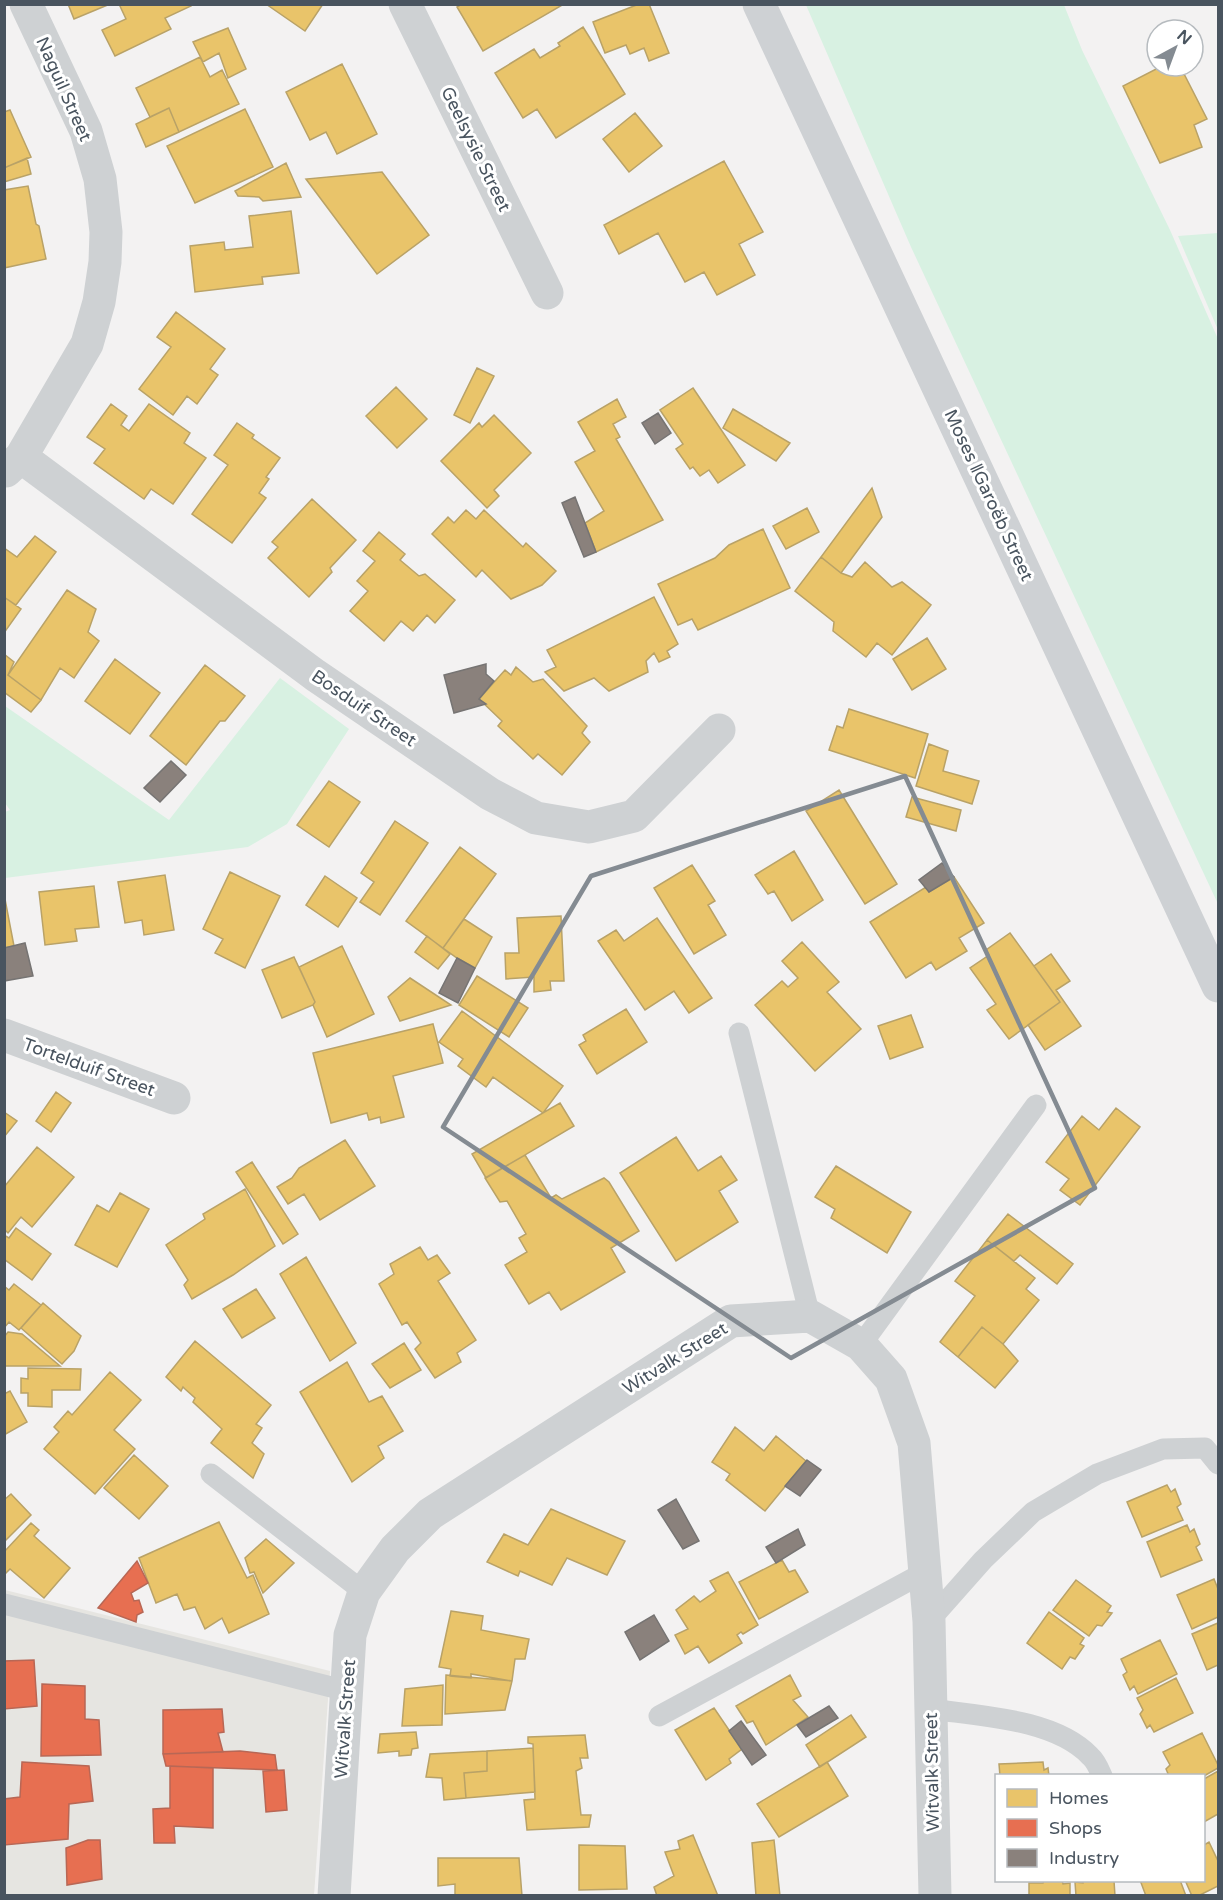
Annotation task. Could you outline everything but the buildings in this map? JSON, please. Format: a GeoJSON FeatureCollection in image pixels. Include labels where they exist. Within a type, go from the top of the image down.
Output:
{"type":"FeatureCollection","features":[{"type":"Feature","properties":{"kind":"main road","name":"Moses ǁGaroëb Street"},"geometry":{"type":"LineString","coordinates":[[759,4],[1218,986]]}},
{"type":"Feature","properties":{"kind":"street","name":"Naguil Street"},"geometry":{"type":"LineString","coordinates":[[13,464],[87,344],[99,302],[105,262],[106,232],[100,180],[86,131],[26,4]]}},
{"type":"Feature","properties":{"kind":"street","name":"Geelsysie Street"},"geometry":{"type":"LineString","coordinates":[[405,4],[547,293]]}},
{"type":"Feature","properties":{"kind":"street","name":"Bosduif Street"},"geometry":{"type":"LineString","coordinates":[[13,464],[490,794],[536,818],[589,827],[634,816],[719,729]]}},
{"type":"Feature","properties":{"kind":"street","name":"Tortelduif Street"},"geometry":{"type":"LineString","coordinates":[[4,1035],[174,1098]]}},
{"type":"Feature","properties":{"kind":"street","name":"Witvalk Street"},"geometry":{"type":"LineString","coordinates":[[334,1896],[350,1635],[364,1592],[395,1549],[430,1514],[731,1321],[810,1316],[861,1345],[891,1379],[914,1443],[929,1621],[931,1709],[928,1892]]}},
{"type":"Feature","properties":{"kind":"lane"},"geometry":{"type":"LineString","coordinates":[[739,1033],[810,1316]]}},
{"type":"Feature","properties":{"kind":"lane"},"geometry":{"type":"LineString","coordinates":[[861,1345],[1036,1105]]}},
{"type":"Feature","properties":{"kind":"lane"},"geometry":{"type":"LineString","coordinates":[[929,1621],[983,1560],[1033,1512],[1097,1474],[1163,1449],[1205,1448],[1218,1464]]}},
{"type":"Feature","properties":{"kind":"lane"},"geometry":{"type":"LineString","coordinates":[[211,1474],[364,1592]]}},
{"type":"Feature","properties":{"kind":"lane"},"geometry":{"type":"LineString","coordinates":[[659,1716],[925,1572]]}},
{"type":"Feature","properties":{"kind":"lane"},"geometry":{"type":"LineString","coordinates":[[4,1604],[347,1691]]}},
{"type":"Feature","properties":{"kind":"lane"},"geometry":{"type":"LineString","coordinates":[[931,1709],[1024,1723],[1062,1735],[1093,1758],[1101,1774]]}},
{"type":"Feature","properties":{"kind":"highlighted area"},"geometry":{"type":"Polygon","coordinates":[[[905,776],[1095,1188],[791,1358],[443,1127],[591,876],[905,776]]]}},
{"type":"Feature","properties":{"kind":"shaded area"},"geometry":{"type":"Polygon","coordinates":[[[5,1590],[330,1671],[314,1895],[5,1896],[5,1590]]]}},
{"type":"Feature","properties":{"kind":"green space"},"geometry":{"type":"Polygon","coordinates":[[[806,5],[1064,5],[1082,50],[1170,230],[1218,339],[1218,904],[911,247],[806,5]]]}},
{"type":"Feature","properties":{"kind":"green space"},"geometry":{"type":"Polygon","coordinates":[[[1218,233],[1218,330],[1178,236],[1218,233]]]}},
{"type":"Feature","properties":{"kind":"green space"},"geometry":{"type":"Polygon","coordinates":[[[280,678],[349,729],[287,824],[248,847],[5,878],[5,812],[10,810],[5,803],[5,706],[169,820],[280,678]]]}}]}
